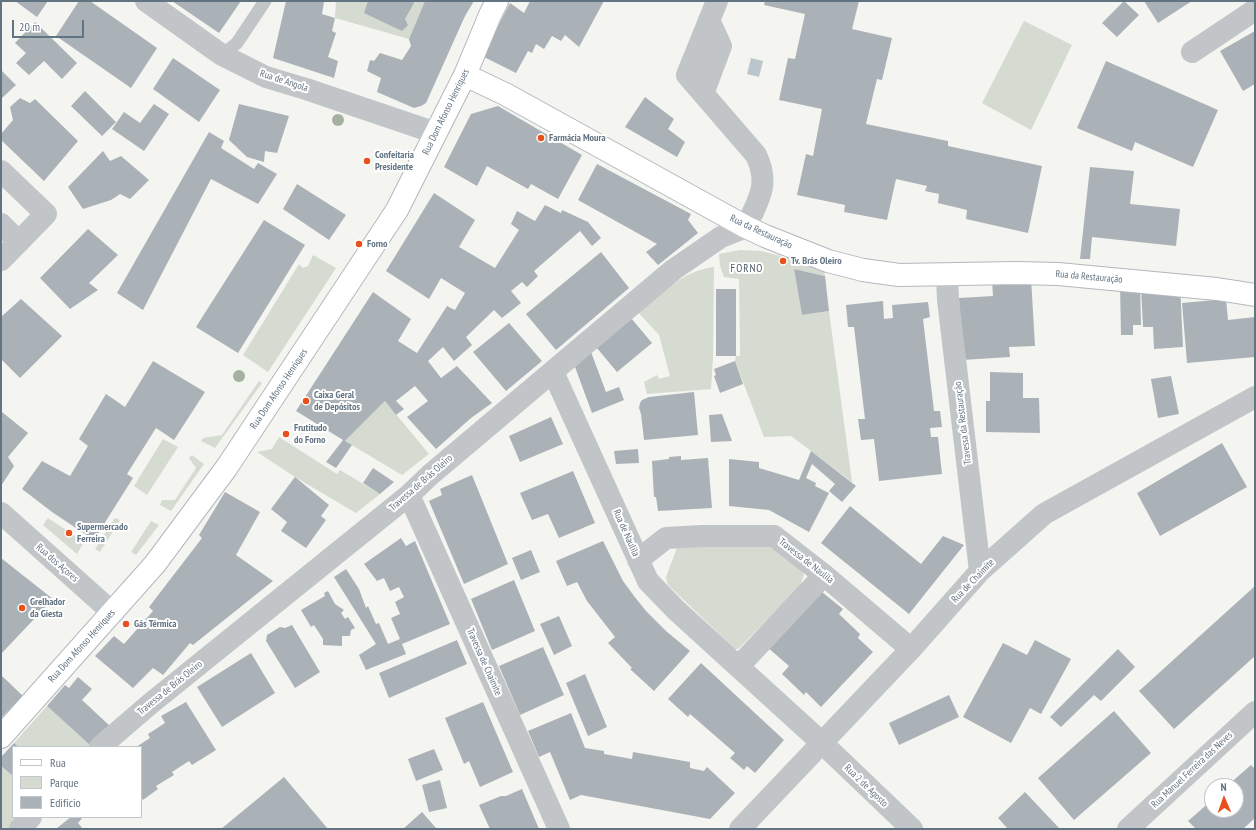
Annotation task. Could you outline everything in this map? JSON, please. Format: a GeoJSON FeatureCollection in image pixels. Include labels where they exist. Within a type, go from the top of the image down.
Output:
{"type":"FeatureCollection","features":[{"type":"Feature","properties":{"kind":"main road","name":"Rua Dom Afonso Henriques"},"geometry":{"type":"LineString","coordinates":[[1,737],[155,564],[231,460],[397,210],[464,75],[497,1]]}},
{"type":"Feature","properties":{"kind":"main road","name":"Rua da Restauração"},"geometry":{"type":"LineString","coordinates":[[464,75],[504,94],[746,227],[828,261],[863,270],[899,275],[1017,273],[1058,274],[1217,289],[1255,295]]}},
{"type":"Feature","properties":{"kind":"street","name":"Rua de Angola"},"geometry":{"type":"LineString","coordinates":[[146,1],[222,55],[266,77],[306,88],[436,133]]}},
{"type":"Feature","properties":{"kind":"street"},"geometry":{"type":"LineString","coordinates":[[713,10],[687,75],[756,154],[761,164],[763,176],[760,197],[746,227]]}},
{"type":"Feature","properties":{"kind":"street"},"geometry":{"type":"LineString","coordinates":[[1192,52],[1255,10]]}},
{"type":"Feature","properties":{"kind":"street"},"geometry":{"type":"LineString","coordinates":[[1,171],[46,214],[1,260]]}},
{"type":"Feature","properties":{"kind":"street"},"geometry":{"type":"LineString","coordinates":[[1,224],[19,242]]}},
{"type":"Feature","properties":{"kind":"street","name":"Travessa de Brás Oleiro"},"geometry":{"type":"LineString","coordinates":[[101,746],[150,704],[409,496],[430,475],[673,270],[721,238],[746,227]]}},
{"type":"Feature","properties":{"kind":"street","name":"Travessa da Restauração"},"geometry":{"type":"LineString","coordinates":[[947,275],[948,300],[980,571]]}},
{"type":"Feature","properties":{"kind":"street","name":"Rua de Naulila"},"geometry":{"type":"LineString","coordinates":[[553,372],[648,581],[670,604],[821,742]]}},
{"type":"Feature","properties":{"kind":"street","name":"Rua de Chaimite"},"geometry":{"type":"LineString","coordinates":[[740,829],[911,649],[980,571],[1044,514],[1255,397]]}},
{"type":"Feature","properties":{"kind":"street","name":"Travessa de Chaimite"},"geometry":{"type":"LineString","coordinates":[[409,496],[559,829]]}},
{"type":"Feature","properties":{"kind":"street","name":"Rua dos Açores"},"geometry":{"type":"LineString","coordinates":[[1,514],[112,612]]}},
{"type":"Feature","properties":{"kind":"street","name":"Travessa de Naulila"},"geometry":{"type":"LineString","coordinates":[[638,560],[666,538],[702,536],[774,536],[824,575],[911,649]]}},
{"type":"Feature","properties":{"kind":"street"},"geometry":{"type":"LineString","coordinates":[[739,666],[824,575]]}},
{"type":"Feature","properties":{"kind":"street","name":"Rua Manuel Ferreira das Neves"},"geometry":{"type":"LineString","coordinates":[[1128,829],[1255,712]]}},
{"type":"Feature","properties":{"kind":"street","name":"Rua 2 de Agosto"},"geometry":{"type":"LineString","coordinates":[[821,742],[912,829]]}},
{"type":"Feature","properties":{"kind":"street"},"geometry":{"type":"LineString","coordinates":[[20,829],[30,818]]}},
{"type":"Feature","properties":{"kind":"lane"},"geometry":{"type":"LineString","coordinates":[[222,55],[236,43],[265,1]]}},
{"type":"Feature","properties":{"kind":"green space"},"geometry":{"type":"Polygon","coordinates":[[[336,1],[425,1],[409,39],[335,18],[336,1]]]}},
{"type":"Feature","properties":{"kind":"green space"},"geometry":{"type":"Polygon","coordinates":[[[1024,21],[1072,45],[1031,130],[982,103],[1024,21]]]}},
{"type":"Feature","properties":{"kind":"green space"},"geometry":{"type":"Polygon","coordinates":[[[740,250],[761,251],[824,267],[825,276],[794,269],[802,315],[829,311],[852,482],[791,436],[764,437],[735,361],[736,356],[740,356],[739,279],[724,277],[720,266],[719,254],[740,250]]]}},
{"type":"Feature","properties":{"kind":"green space"},"geometry":{"type":"Polygon","coordinates":[[[313,255],[336,268],[268,372],[243,355],[299,264],[303,268],[308,266],[313,255]]]}},
{"type":"Feature","properties":{"kind":"green space"},"geometry":{"type":"Polygon","coordinates":[[[714,267],[713,358],[711,389],[647,394],[644,382],[657,375],[659,379],[670,376],[659,335],[638,312],[664,290],[682,278],[692,273],[714,267]]]}},
{"type":"Feature","properties":{"kind":"green space"},"geometry":{"type":"Polygon","coordinates":[[[259,381],[262,383],[215,448],[201,441],[203,438],[222,435],[259,381]]]}},
{"type":"Feature","properties":{"kind":"green space"},"geometry":{"type":"Polygon","coordinates":[[[385,401],[429,454],[402,475],[345,441],[385,401]]]}},
{"type":"Feature","properties":{"kind":"green space"},"geometry":{"type":"Polygon","coordinates":[[[279,437],[337,474],[340,470],[380,494],[356,513],[295,477],[257,452],[272,449],[279,437]]]}},
{"type":"Feature","properties":{"kind":"green space"},"geometry":{"type":"Polygon","coordinates":[[[163,439],[178,447],[147,495],[134,486],[163,439]]]}},
{"type":"Feature","properties":{"kind":"green space"},"geometry":{"type":"Polygon","coordinates":[[[192,455],[204,464],[171,511],[160,505],[162,500],[175,500],[196,468],[189,458],[192,455]]]}},
{"type":"Feature","properties":{"kind":"green space"},"geometry":{"type":"Polygon","coordinates":[[[48,518],[84,542],[77,554],[43,525],[48,518]]]}},
{"type":"Feature","properties":{"kind":"green space"},"geometry":{"type":"Polygon","coordinates":[[[115,518],[120,520],[100,552],[95,549],[115,518]]]}},
{"type":"Feature","properties":{"kind":"green space"},"geometry":{"type":"Polygon","coordinates":[[[151,521],[159,525],[136,555],[131,552],[151,521]]]}},
{"type":"Feature","properties":{"kind":"green space"},"geometry":{"type":"Polygon","coordinates":[[[678,545],[766,545],[774,549],[802,571],[804,575],[799,588],[738,649],[735,649],[668,585],[666,577],[678,545]]]}},
{"type":"Feature","properties":{"kind":"green space"},"geometry":{"type":"Polygon","coordinates":[[[47,706],[91,746],[18,746],[14,743],[47,706]]]}},
{"type":"Feature","properties":{"kind":"green space"},"geometry":{"type":"Polygon","coordinates":[[[1,766],[12,775],[12,818],[19,818],[8,829],[1,829],[1,766]]]}},
{"type":"Feature","properties":{"kind":"shaded area"},"geometry":{"type":"Polygon","coordinates":[[[751,58],[763,61],[759,77],[747,74],[751,58]]]}},
{"type":"Feature","properties":{"kind":"building"},"geometry":{"type":"Polygon","coordinates":[[[15,1],[48,1],[37,17],[15,1]]]}},
{"type":"Feature","properties":{"kind":"building"},"geometry":{"type":"Polygon","coordinates":[[[79,1],[90,1],[157,48],[131,88],[56,36],[79,1]]]}},
{"type":"Feature","properties":{"kind":"building"},"geometry":{"type":"Polygon","coordinates":[[[172,1],[241,1],[219,33],[172,1]]]}},
{"type":"Feature","properties":{"kind":"building"},"geometry":{"type":"Polygon","coordinates":[[[286,1],[324,2],[322,14],[335,18],[332,31],[336,33],[328,57],[338,61],[334,78],[273,58],[286,1]]]}},
{"type":"Feature","properties":{"kind":"building"},"geometry":{"type":"Polygon","coordinates":[[[368,1],[415,1],[405,19],[408,25],[402,31],[364,13],[368,1]]]}},
{"type":"Feature","properties":{"kind":"building"},"geometry":{"type":"Polygon","coordinates":[[[425,1],[474,1],[465,16],[426,103],[414,108],[377,92],[381,78],[367,71],[370,60],[374,61],[380,53],[402,60],[411,46],[409,39],[425,1]]]}},
{"type":"Feature","properties":{"kind":"building"},"geometry":{"type":"Polygon","coordinates":[[[530,1],[604,1],[579,47],[565,35],[561,41],[552,36],[544,49],[536,44],[532,53],[528,51],[516,73],[482,56],[510,3],[524,13],[530,1]]]}},
{"type":"Feature","properties":{"kind":"building"},"geometry":{"type":"Polygon","coordinates":[[[765,1],[859,1],[852,29],[892,38],[882,80],[877,79],[866,124],[948,141],[948,146],[1042,166],[1028,233],[966,219],[967,210],[938,203],[939,194],[925,191],[927,186],[896,179],[887,220],[844,212],[845,205],[797,195],[806,154],[813,156],[822,109],[779,100],[788,58],[795,59],[805,14],[764,5],[765,1]]]}},
{"type":"Feature","properties":{"kind":"building"},"geometry":{"type":"Polygon","coordinates":[[[1124,1],[1139,15],[1117,37],[1102,23],[1124,1]]]}},
{"type":"Feature","properties":{"kind":"building"},"geometry":{"type":"Polygon","coordinates":[[[1144,1],[1192,1],[1158,23],[1144,1]]]}},
{"type":"Feature","properties":{"kind":"building"},"geometry":{"type":"Polygon","coordinates":[[[35,22],[77,63],[62,79],[44,61],[29,75],[16,63],[26,53],[15,43],[35,22]]]}},
{"type":"Feature","properties":{"kind":"building"},"geometry":{"type":"Polygon","coordinates":[[[1255,31],[1255,84],[1243,91],[1220,51],[1255,31]]]}},
{"type":"Feature","properties":{"kind":"building"},"geometry":{"type":"Polygon","coordinates":[[[173,58],[220,90],[199,122],[153,89],[173,58]]]}},
{"type":"Feature","properties":{"kind":"building"},"geometry":{"type":"Polygon","coordinates":[[[1106,61],[1218,110],[1193,167],[1135,142],[1132,151],[1077,128],[1106,61]]]}},
{"type":"Feature","properties":{"kind":"building"},"geometry":{"type":"Polygon","coordinates":[[[1,70],[16,85],[1,99],[1,70]]]}},
{"type":"Feature","properties":{"kind":"building"},"geometry":{"type":"Polygon","coordinates":[[[85,91],[116,122],[102,136],[71,106],[85,91]]]}},
{"type":"Feature","properties":{"kind":"building"},"geometry":{"type":"Polygon","coordinates":[[[645,97],[674,119],[668,129],[685,142],[677,157],[625,127],[645,97]]]}},
{"type":"Feature","properties":{"kind":"building"},"geometry":{"type":"Polygon","coordinates":[[[20,98],[30,103],[35,99],[78,141],[44,181],[1,140],[1,134],[13,120],[10,107],[20,98]]]}},
{"type":"Feature","properties":{"kind":"building"},"geometry":{"type":"Polygon","coordinates":[[[154,104],[169,114],[144,151],[112,129],[124,112],[140,123],[154,104]]]}},
{"type":"Feature","properties":{"kind":"building"},"geometry":{"type":"Polygon","coordinates":[[[239,104],[289,116],[277,153],[265,151],[264,162],[247,157],[229,140],[239,104]]]}},
{"type":"Feature","properties":{"kind":"building"},"geometry":{"type":"Polygon","coordinates":[[[498,106],[582,155],[558,199],[531,184],[528,189],[487,166],[477,186],[444,167],[471,114],[498,106]]]}},
{"type":"Feature","properties":{"kind":"building"},"geometry":{"type":"Polygon","coordinates":[[[209,132],[224,141],[221,148],[254,169],[258,163],[277,174],[258,204],[211,179],[143,310],[117,293],[209,132]]]}},
{"type":"Feature","properties":{"kind":"building"},"geometry":{"type":"Polygon","coordinates":[[[103,151],[110,161],[121,156],[149,180],[130,199],[120,194],[111,200],[83,209],[68,187],[103,151]]]}},
{"type":"Feature","properties":{"kind":"building"},"geometry":{"type":"Polygon","coordinates":[[[597,164],[691,214],[688,220],[698,233],[658,265],[646,252],[657,244],[578,200],[597,164]]]}},
{"type":"Feature","properties":{"kind":"building"},"geometry":{"type":"Polygon","coordinates":[[[1090,167],[1134,171],[1130,204],[1180,209],[1176,246],[1092,237],[1090,259],[1080,259],[1090,167]]]}},
{"type":"Feature","properties":{"kind":"building"},"geometry":{"type":"Polygon","coordinates":[[[297,184],[346,215],[329,240],[283,209],[297,184]]]}},
{"type":"Feature","properties":{"kind":"building"},"geometry":{"type":"Polygon","coordinates":[[[434,193],[475,220],[459,247],[495,268],[519,230],[511,224],[517,211],[535,221],[545,205],[561,213],[562,210],[588,222],[601,238],[592,246],[580,231],[534,271],[538,276],[527,287],[522,282],[511,291],[521,303],[502,318],[494,310],[466,337],[472,345],[454,361],[443,347],[428,361],[441,378],[457,366],[492,403],[471,418],[436,449],[407,417],[428,401],[415,386],[396,401],[404,409],[396,415],[385,401],[345,441],[352,445],[336,468],[326,462],[343,440],[296,411],[373,292],[411,319],[398,341],[417,353],[447,306],[455,310],[465,293],[441,278],[429,299],[386,271],[434,193]]]}},
{"type":"Feature","properties":{"kind":"building"},"geometry":{"type":"Polygon","coordinates":[[[264,220],[305,245],[238,353],[196,327],[264,220]]]}},
{"type":"Feature","properties":{"kind":"building"},"geometry":{"type":"Polygon","coordinates":[[[88,229],[118,255],[89,283],[98,290],[70,309],[40,278],[88,229]]]}},
{"type":"Feature","properties":{"kind":"building"},"geometry":{"type":"Polygon","coordinates":[[[601,252],[629,288],[556,350],[526,314],[601,252]]]}},
{"type":"Feature","properties":{"kind":"building"},"geometry":{"type":"Polygon","coordinates":[[[794,269],[825,276],[829,311],[802,315],[794,269]]]}},
{"type":"Feature","properties":{"kind":"building"},"geometry":{"type":"Polygon","coordinates":[[[1031,278],[1035,346],[1009,347],[1010,357],[962,360],[959,298],[993,296],[992,280],[1031,278]]]}},
{"type":"Feature","properties":{"kind":"building"},"geometry":{"type":"Polygon","coordinates":[[[1140,283],[1141,325],[1133,325],[1133,335],[1121,335],[1120,284],[1140,283]]]}},
{"type":"Feature","properties":{"kind":"building"},"geometry":{"type":"Polygon","coordinates":[[[1180,284],[1183,347],[1154,349],[1153,327],[1143,327],[1141,287],[1180,284]]]}},
{"type":"Feature","properties":{"kind":"building"},"geometry":{"type":"Polygon","coordinates":[[[716,289],[736,289],[736,356],[716,356],[716,289]]]}},
{"type":"Feature","properties":{"kind":"building"},"geometry":{"type":"Polygon","coordinates":[[[21,299],[62,336],[20,378],[1,359],[1,317],[21,299]]]}},
{"type":"Feature","properties":{"kind":"building"},"geometry":{"type":"Polygon","coordinates":[[[1226,299],[1228,320],[1255,317],[1255,357],[1187,363],[1182,303],[1226,299]]]}},
{"type":"Feature","properties":{"kind":"building"},"geometry":{"type":"Polygon","coordinates":[[[883,301],[884,319],[893,318],[892,305],[928,302],[930,317],[923,319],[934,411],[940,411],[942,427],[930,428],[931,437],[938,437],[942,474],[879,481],[874,439],[861,440],[858,419],[865,419],[854,327],[848,327],[846,305],[883,301]]]}},
{"type":"Feature","properties":{"kind":"building"},"geometry":{"type":"Polygon","coordinates":[[[631,318],[652,343],[617,372],[596,347],[631,318]]]}},
{"type":"Feature","properties":{"kind":"building"},"geometry":{"type":"Polygon","coordinates":[[[509,323],[542,361],[506,391],[473,352],[509,323]]]}},
{"type":"Feature","properties":{"kind":"building"},"geometry":{"type":"Polygon","coordinates":[[[591,352],[606,392],[619,387],[624,400],[592,413],[575,367],[591,352]]]}},
{"type":"Feature","properties":{"kind":"building"},"geometry":{"type":"Polygon","coordinates":[[[153,361],[205,392],[174,440],[156,428],[127,474],[133,478],[94,540],[52,512],[22,489],[42,461],[70,476],[88,446],[79,439],[106,394],[125,407],[153,361]]]}},
{"type":"Feature","properties":{"kind":"building"},"geometry":{"type":"Polygon","coordinates":[[[735,361],[743,384],[720,393],[714,376],[716,375],[714,369],[735,361]]]}},
{"type":"Feature","properties":{"kind":"building"},"geometry":{"type":"Polygon","coordinates":[[[990,372],[1023,373],[1023,398],[1039,398],[1040,433],[986,432],[986,401],[990,401],[990,372]]]}},
{"type":"Feature","properties":{"kind":"building"},"geometry":{"type":"Polygon","coordinates":[[[1171,376],[1179,414],[1158,418],[1151,379],[1171,376]]]}},
{"type":"Feature","properties":{"kind":"building"},"geometry":{"type":"Polygon","coordinates":[[[694,392],[698,435],[644,440],[639,408],[642,400],[649,397],[694,392]]]}},
{"type":"Feature","properties":{"kind":"building"},"geometry":{"type":"Polygon","coordinates":[[[2,412],[28,433],[8,457],[14,466],[1,486],[2,412]]]}},
{"type":"Feature","properties":{"kind":"building"},"geometry":{"type":"Polygon","coordinates":[[[722,414],[732,441],[711,442],[709,415],[722,414]]]}},
{"type":"Feature","properties":{"kind":"building"},"geometry":{"type":"Polygon","coordinates":[[[551,417],[563,444],[520,462],[509,436],[551,417]]]}},
{"type":"Feature","properties":{"kind":"building"},"geometry":{"type":"Polygon","coordinates":[[[1222,443],[1247,487],[1160,536],[1137,493],[1222,443]]]}},
{"type":"Feature","properties":{"kind":"building"},"geometry":{"type":"Polygon","coordinates":[[[638,449],[639,463],[616,464],[614,451],[638,449]]]}},
{"type":"Feature","properties":{"kind":"building"},"geometry":{"type":"Polygon","coordinates":[[[811,451],[856,486],[842,502],[829,491],[835,484],[812,464],[806,478],[816,483],[815,486],[829,493],[809,532],[769,510],[729,506],[729,459],[759,462],[759,468],[799,480],[811,451]]]}},
{"type":"Feature","properties":{"kind":"building"},"geometry":{"type":"Polygon","coordinates":[[[681,456],[681,460],[708,458],[712,508],[658,511],[656,497],[654,497],[652,461],[681,456]]]}},
{"type":"Feature","properties":{"kind":"building"},"geometry":{"type":"Polygon","coordinates":[[[373,468],[394,482],[380,494],[363,483],[373,468]]]}},
{"type":"Feature","properties":{"kind":"building"},"geometry":{"type":"Polygon","coordinates":[[[573,471],[595,523],[559,538],[548,514],[532,520],[520,493],[573,471]]]}},
{"type":"Feature","properties":{"kind":"building"},"geometry":{"type":"Polygon","coordinates":[[[472,475],[508,564],[464,584],[429,501],[442,495],[440,489],[472,475]]]}},
{"type":"Feature","properties":{"kind":"building"},"geometry":{"type":"Polygon","coordinates":[[[295,477],[329,505],[321,516],[326,520],[306,548],[281,531],[287,522],[271,509],[295,477]]]}},
{"type":"Feature","properties":{"kind":"building"},"geometry":{"type":"Polygon","coordinates":[[[225,492],[260,512],[236,555],[273,581],[193,645],[190,643],[163,675],[153,668],[133,688],[95,656],[114,636],[124,644],[153,611],[149,607],[202,538],[199,535],[225,492]]]}},
{"type":"Feature","properties":{"kind":"building"},"geometry":{"type":"Polygon","coordinates":[[[850,506],[921,564],[943,536],[964,545],[909,614],[821,543],[850,506]]]}},
{"type":"Feature","properties":{"kind":"building"},"geometry":{"type":"Polygon","coordinates":[[[401,538],[406,546],[415,541],[450,624],[402,644],[406,654],[366,670],[359,655],[376,644],[334,577],[346,569],[359,589],[366,608],[368,606],[376,624],[379,623],[388,644],[400,639],[391,618],[400,614],[395,602],[404,597],[399,587],[390,591],[384,578],[377,581],[364,564],[401,538]]]}},
{"type":"Feature","properties":{"kind":"building"},"geometry":{"type":"Polygon","coordinates":[[[603,541],[623,581],[634,596],[646,611],[666,631],[690,651],[654,691],[630,669],[632,668],[608,643],[615,637],[587,601],[577,582],[567,586],[556,561],[603,541]]]}},
{"type":"Feature","properties":{"kind":"building"},"geometry":{"type":"Polygon","coordinates":[[[531,550],[540,572],[521,580],[512,558],[531,550]]]}},
{"type":"Feature","properties":{"kind":"building","name":"Grelhador da Giesta"},"geometry":{"type":"Polygon","coordinates":[[[1,558],[53,599],[1,654],[1,558]]]}},
{"type":"Feature","properties":{"kind":"building"},"geometry":{"type":"Polygon","coordinates":[[[514,580],[535,631],[492,650],[471,599],[514,580]]]}},
{"type":"Feature","properties":{"kind":"building"},"geometry":{"type":"Polygon","coordinates":[[[1255,586],[1255,656],[1174,729],[1139,691],[1255,586]]]}},
{"type":"Feature","properties":{"kind":"building"},"geometry":{"type":"Polygon","coordinates":[[[328,591],[335,604],[344,610],[341,613],[345,619],[348,617],[355,628],[351,630],[350,636],[342,636],[342,646],[323,645],[323,639],[314,625],[311,627],[301,610],[325,596],[324,593],[328,591]]]}},
{"type":"Feature","properties":{"kind":"building"},"geometry":{"type":"Polygon","coordinates":[[[822,592],[843,609],[839,614],[860,634],[858,638],[873,652],[821,707],[806,692],[804,695],[782,674],[789,666],[766,646],[822,592]]]}},
{"type":"Feature","properties":{"kind":"building"},"geometry":{"type":"Polygon","coordinates":[[[559,616],[572,646],[554,655],[540,624],[559,616]]]}},
{"type":"Feature","properties":{"kind":"building"},"geometry":{"type":"Polygon","coordinates":[[[292,625],[320,672],[295,688],[266,641],[267,635],[280,627],[285,628],[292,625]]]}},
{"type":"Feature","properties":{"kind":"building"},"geometry":{"type":"Polygon","coordinates":[[[457,640],[467,664],[389,698],[379,673],[457,640]]]}},
{"type":"Feature","properties":{"kind":"building"},"geometry":{"type":"Polygon","coordinates":[[[1035,640],[1071,659],[1041,714],[1030,708],[1011,743],[963,717],[1003,643],[1027,655],[1035,640]]]}},
{"type":"Feature","properties":{"kind":"building"},"geometry":{"type":"Polygon","coordinates":[[[543,647],[564,695],[520,715],[499,666],[543,647]]]}},
{"type":"Feature","properties":{"kind":"building"},"geometry":{"type":"Polygon","coordinates":[[[1118,649],[1135,667],[1101,701],[1094,695],[1061,727],[1050,717],[1118,649]]]}},
{"type":"Feature","properties":{"kind":"building"},"geometry":{"type":"Polygon","coordinates":[[[251,653],[275,693],[222,727],[197,687],[251,653]]]}},
{"type":"Feature","properties":{"kind":"building"},"geometry":{"type":"Polygon","coordinates":[[[701,663],[784,740],[755,773],[747,766],[744,770],[730,758],[735,753],[690,714],[688,717],[668,699],[701,663]]]}},
{"type":"Feature","properties":{"kind":"building"},"geometry":{"type":"Polygon","coordinates":[[[585,674],[607,727],[588,736],[566,683],[585,674]]]}},
{"type":"Feature","properties":{"kind":"building"},"geometry":{"type":"Polygon","coordinates":[[[1,675],[23,696],[1,718],[1,675]]]}},
{"type":"Feature","properties":{"kind":"building"},"geometry":{"type":"Polygon","coordinates":[[[78,677],[92,689],[82,700],[110,726],[91,746],[47,706],[65,685],[69,688],[78,677]]]}},
{"type":"Feature","properties":{"kind":"building"},"geometry":{"type":"Polygon","coordinates":[[[949,695],[959,717],[899,745],[889,723],[949,695]]]}},
{"type":"Feature","properties":{"kind":"building"},"geometry":{"type":"Polygon","coordinates":[[[186,702],[216,750],[192,765],[189,761],[172,772],[174,775],[156,786],[158,789],[143,800],[142,746],[138,746],[150,738],[148,734],[165,723],[161,716],[186,702]]]}},
{"type":"Feature","properties":{"kind":"building"},"geometry":{"type":"Polygon","coordinates":[[[483,702],[513,772],[480,787],[469,761],[464,764],[445,718],[483,702]]]}},
{"type":"Feature","properties":{"kind":"building"},"geometry":{"type":"Polygon","coordinates":[[[1114,711],[1151,753],[1074,820],[1038,778],[1114,711]]]}},
{"type":"Feature","properties":{"kind":"building"},"geometry":{"type":"Polygon","coordinates":[[[571,713],[585,748],[604,751],[604,754],[632,759],[633,752],[690,762],[690,768],[704,771],[707,767],[735,793],[710,819],[581,795],[570,800],[550,752],[539,757],[528,731],[571,713]]]}},
{"type":"Feature","properties":{"kind":"building"},"geometry":{"type":"Polygon","coordinates":[[[14,743],[18,746],[12,746],[12,775],[1,766],[1,757],[14,743]]]}},
{"type":"Feature","properties":{"kind":"building"},"geometry":{"type":"Polygon","coordinates":[[[434,749],[443,770],[416,781],[408,759],[434,749]]]}},
{"type":"Feature","properties":{"kind":"building"},"geometry":{"type":"Polygon","coordinates":[[[1251,765],[1255,769],[1255,818],[1243,829],[1196,829],[1188,821],[1204,807],[1204,818],[1244,818],[1244,778],[1236,778],[1251,765]]]}},
{"type":"Feature","properties":{"kind":"building"},"geometry":{"type":"Polygon","coordinates":[[[284,777],[328,829],[221,829],[284,777]]]}},
{"type":"Feature","properties":{"kind":"building"},"geometry":{"type":"Polygon","coordinates":[[[440,780],[447,808],[429,812],[422,785],[440,780]]]}},
{"type":"Feature","properties":{"kind":"building"},"geometry":{"type":"Polygon","coordinates":[[[522,789],[539,829],[490,829],[479,805],[522,789]]]}},
{"type":"Feature","properties":{"kind":"building"},"geometry":{"type":"Polygon","coordinates":[[[1025,792],[1060,829],[1008,829],[998,818],[1025,792]]]}},
{"type":"Feature","properties":{"kind":"building"},"geometry":{"type":"Polygon","coordinates":[[[422,812],[436,828],[435,829],[403,829],[422,812]]]}},
{"type":"Feature","properties":{"kind":"building"},"geometry":{"type":"Polygon","coordinates":[[[70,818],[82,818],[78,823],[83,829],[57,828],[70,818]]]}},
{"type":"Feature","properties":{"kind":"place","name":"Farmácia Moura"},"geometry":{"type":"Point","coordinates":[541,138]}},
{"type":"Feature","properties":{"kind":"place","name":"Confeitaria Presidente"},"geometry":{"type":"Point","coordinates":[367,161]}},
{"type":"Feature","properties":{"kind":"place","name":"Forno"},"geometry":{"type":"Point","coordinates":[359,244]}},
{"type":"Feature","properties":{"kind":"place","name":"Tv. Brás Oleiro"},"geometry":{"type":"Point","coordinates":[783,261]}},
{"type":"Feature","properties":{"kind":"place","name":"Caixa Geral de Depósitos"},"geometry":{"type":"Point","coordinates":[306,401]}},
{"type":"Feature","properties":{"kind":"place","name":"Frutitudo do Forno"},"geometry":{"type":"Point","coordinates":[286,434]}},
{"type":"Feature","properties":{"kind":"place","name":"Supermercado Ferreira"},"geometry":{"type":"Point","coordinates":[69,533]}},
{"type":"Feature","properties":{"kind":"place","name":"Grelhador da Giesta"},"geometry":{"type":"Point","coordinates":[22,608]}},
{"type":"Feature","properties":{"kind":"place","name":"Gás Térmica"},"geometry":{"type":"Point","coordinates":[126,624]}},
{"type":"Feature","properties":{"kind":"district","name":"FORNO"},"geometry":{"type":"Point","coordinates":[747,269]}}]}
